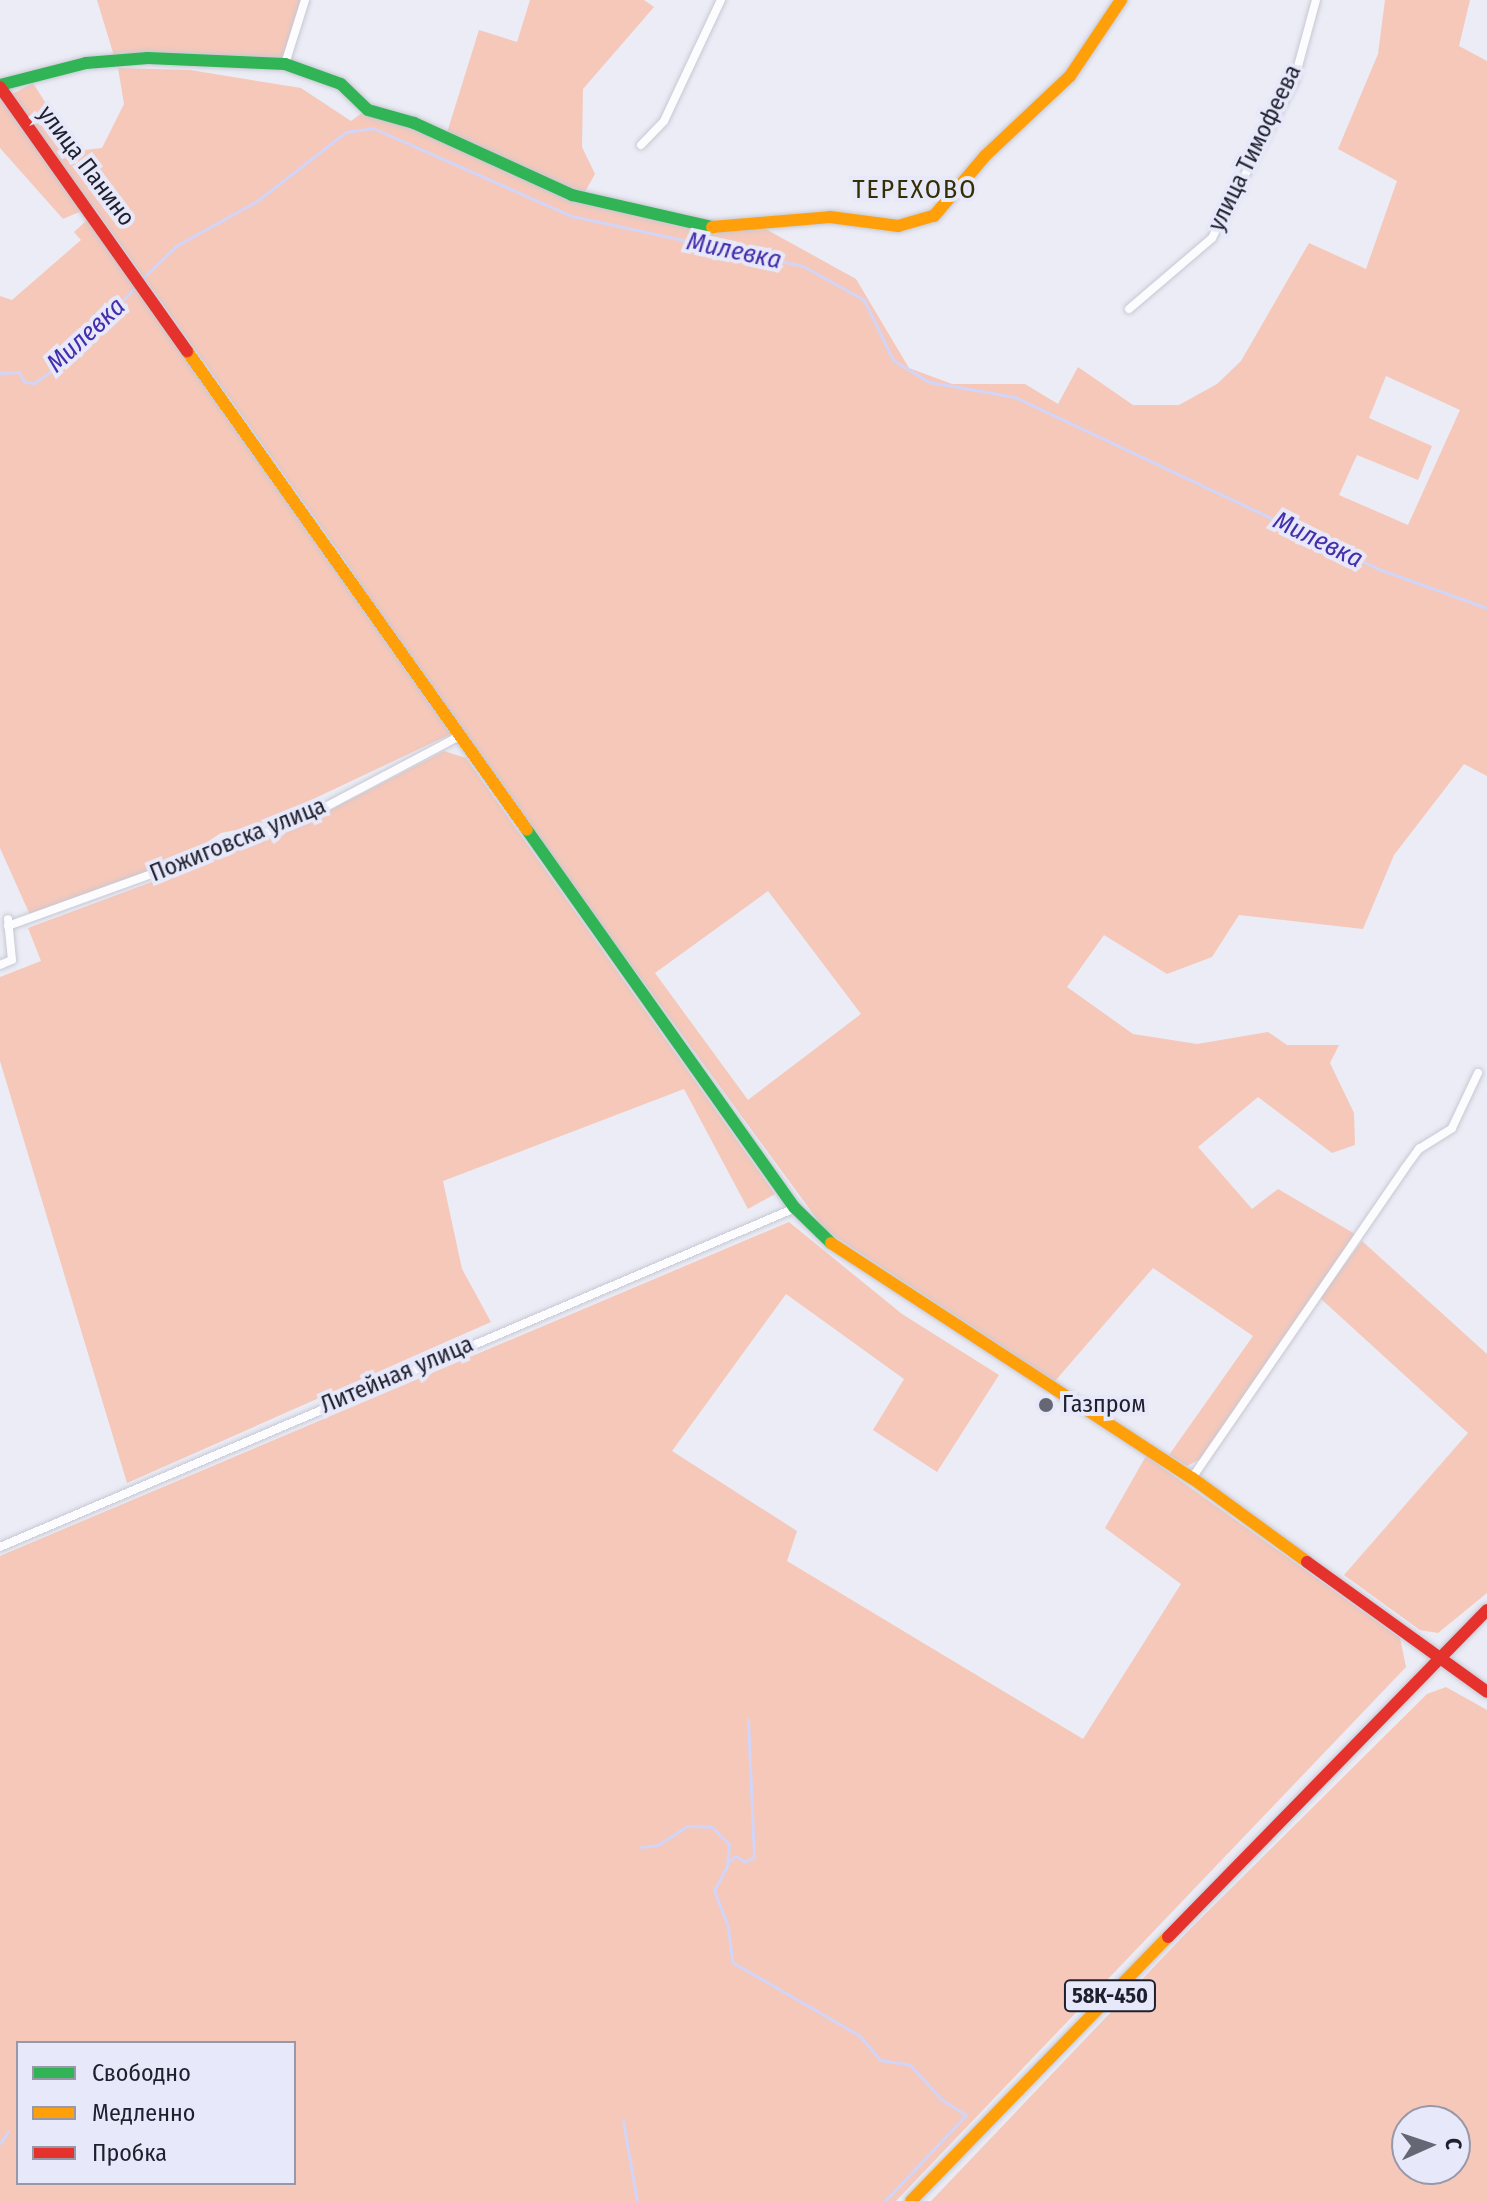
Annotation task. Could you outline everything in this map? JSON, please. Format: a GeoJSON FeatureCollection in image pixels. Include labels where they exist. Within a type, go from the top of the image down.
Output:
{"type":"FeatureCollection","features":[{"type":"Feature","properties":{"kind":"main road"},"geometry":{"type":"LineString","coordinates":[[0,86],[86,63],[132,59],[285,64],[341,84],[368,110],[414,123],[572,195],[715,228],[780,226],[812,217],[898,226],[934,216],[950,202],[985,156],[1070,76],[1121,0]]}},
{"type":"Feature","properties":{"kind":"main road","name":"улица Панино"},"geometry":{"type":"LineString","coordinates":[[0,86],[137,272],[147,291],[795,1208],[841,1253],[1192,1478],[1442,1655],[1487,1692]]}},
{"type":"Feature","properties":{"kind":"main road","name":"58К-450"},"geometry":{"type":"LineString","coordinates":[[911,2201],[1487,1610]]}},
{"type":"Feature","properties":{"kind":"street"},"geometry":{"type":"LineString","coordinates":[[285,64],[305,0]]}},
{"type":"Feature","properties":{"kind":"street"},"geometry":{"type":"LineString","coordinates":[[641,145],[664,121],[721,0]]}},
{"type":"Feature","properties":{"kind":"street","name":"улица Тимофеева"},"geometry":{"type":"LineString","coordinates":[[1129,309],[1212,238],[1294,81],[1316,0]]}},
{"type":"Feature","properties":{"kind":"street","name":"Пожиговска улица"},"geometry":{"type":"LineString","coordinates":[[0,965],[12,960],[8,923],[303,819],[460,736]]}},
{"type":"Feature","properties":{"kind":"street"},"geometry":{"type":"LineString","coordinates":[[1192,1478],[1419,1149],[1452,1128],[1478,1073]]}},
{"type":"Feature","properties":{"kind":"street","name":"Литейная улица"},"geometry":{"type":"LineString","coordinates":[[0,1547],[795,1208]]}},
{"type":"Feature","properties":{"kind":"shaded area"},"geometry":{"type":"Polygon","coordinates":[[[97,0],[301,0],[283,60],[114,56],[97,0]]]}},
{"type":"Feature","properties":{"kind":"shaded area"},"geometry":{"type":"Polygon","coordinates":[[[530,0],[644,0],[654,7],[583,89],[582,147],[595,174],[581,199],[762,227],[856,279],[909,368],[952,384],[1025,384],[1058,404],[1078,367],[1133,405],[1179,405],[1217,384],[1241,361],[1309,243],[1366,269],[1397,181],[1338,149],[1378,54],[1385,0],[1470,0],[1459,46],[1487,61],[1487,776],[1464,764],[1394,855],[1363,929],[1239,915],[1212,957],[1167,974],[1104,935],[1067,987],[1133,1034],[1197,1044],[1268,1032],[1287,1045],[1339,1045],[1330,1063],[1354,1113],[1355,1145],[1332,1153],[1258,1097],[1198,1147],[1252,1209],[1278,1189],[1355,1234],[1202,1458],[1187,1466],[1169,1455],[1253,1336],[1153,1268],[1055,1381],[825,1230],[417,673],[346,562],[93,206],[63,219],[0,148],[0,92],[10,95],[33,83],[76,151],[102,148],[124,104],[118,68],[190,70],[301,88],[351,121],[366,110],[445,139],[479,30],[517,42],[530,0]],[[1386,376],[1369,418],[1432,446],[1418,480],[1357,455],[1339,495],[1408,525],[1460,410],[1386,376]],[[768,891],[655,973],[748,1100],[861,1014],[768,891]]]}},
{"type":"Feature","properties":{"kind":"shaded area"},"geometry":{"type":"Polygon","coordinates":[[[87,220],[451,734],[256,826],[221,833],[181,859],[30,915],[0,848],[0,296],[12,300],[81,240],[74,232],[87,220]]]}},
{"type":"Feature","properties":{"kind":"shaded area"},"geometry":{"type":"Polygon","coordinates":[[[444,751],[466,758],[775,1194],[748,1209],[684,1089],[443,1181],[462,1269],[491,1322],[127,1483],[0,1061],[0,977],[41,961],[28,928],[292,830],[444,751]]]}},
{"type":"Feature","properties":{"kind":"shaded area"},"geometry":{"type":"Polygon","coordinates":[[[789,1222],[902,1314],[999,1375],[937,1472],[873,1430],[904,1379],[786,1294],[672,1451],[797,1531],[787,1561],[1083,1739],[1181,1584],[1105,1528],[1146,1456],[1400,1638],[1406,1667],[896,2201],[0,2201],[0,1556],[789,1222]]]}},
{"type":"Feature","properties":{"kind":"shaded area"},"geometry":{"type":"Polygon","coordinates":[[[1362,1241],[1487,1354],[1487,1593],[1438,1633],[1420,1630],[1344,1575],[1468,1433],[1320,1298],[1362,1241]]]}},
{"type":"Feature","properties":{"kind":"shaded area"},"geometry":{"type":"Polygon","coordinates":[[[1446,1687],[1487,1710],[1487,2201],[931,2201],[1191,1928],[1427,1694],[1446,1687]]]}},
{"type":"Feature","properties":{"kind":"waterway","name":"Милевка"},"geometry":{"type":"LineString","coordinates":[[140,281],[176,246],[257,201],[346,132],[373,128],[572,216],[803,266],[864,300],[893,360],[929,382],[1015,397],[1376,568],[1487,608]]}},
{"type":"Feature","properties":{"kind":"waterway","name":"Милевка"},"geometry":{"type":"LineString","coordinates":[[0,373],[19,372],[24,382],[34,383],[70,358],[135,287]]}},
{"type":"Feature","properties":{"kind":"waterway"},"geometry":{"type":"LineString","coordinates":[[727,1862],[736,1856],[745,1862],[754,1857],[748,1719]]}},
{"type":"Feature","properties":{"kind":"waterway"},"geometry":{"type":"LineString","coordinates":[[641,1847],[658,1845],[687,1826],[712,1827],[729,1844],[727,1866],[714,1890],[728,1927],[732,1962],[860,2036],[880,2060],[910,2065],[941,2099],[966,2115],[885,2201]]}},
{"type":"Feature","properties":{"kind":"waterway"},"geometry":{"type":"LineString","coordinates":[[623,2121],[637,2201]]}},
{"type":"Feature","properties":{"kind":"waterway"},"geometry":{"type":"LineString","coordinates":[[0,2143],[8,2132]]}},
{"type":"Feature","properties":{"kind":"traffic: fast"},"geometry":{"type":"LineString","coordinates":[[0,85],[86,63],[148,58],[285,64],[341,84],[368,110],[414,123],[572,195],[712,227]]}},
{"type":"Feature","properties":{"kind":"traffic: fast"},"geometry":{"type":"LineString","coordinates":[[527,830],[795,1208],[831,1243]]}},
{"type":"Feature","properties":{"kind":"traffic: slow"},"geometry":{"type":"LineString","coordinates":[[712,227],[830,217],[898,226],[934,216],[985,156],[1070,76],[1121,0]]}},
{"type":"Feature","properties":{"kind":"traffic: slow"},"geometry":{"type":"LineString","coordinates":[[187,351],[527,830]]}},
{"type":"Feature","properties":{"kind":"traffic: slow"},"geometry":{"type":"LineString","coordinates":[[831,1243],[1192,1478],[1307,1562]]}},
{"type":"Feature","properties":{"kind":"traffic: slow"},"geometry":{"type":"LineString","coordinates":[[911,2201],[1168,1937]]}},
{"type":"Feature","properties":{"kind":"traffic: jam"},"geometry":{"type":"LineString","coordinates":[[0,87],[187,351]]}},
{"type":"Feature","properties":{"kind":"traffic: jam"},"geometry":{"type":"LineString","coordinates":[[1307,1562],[1487,1692]]}},
{"type":"Feature","properties":{"kind":"traffic: jam"},"geometry":{"type":"LineString","coordinates":[[1168,1937],[1487,1610]]}},
{"type":"Feature","properties":{"kind":"place","name":"Газпром"},"geometry":{"type":"Point","coordinates":[1046,1405]}},
{"type":"Feature","properties":{"kind":"district","name":"ТЕРЕХОВО"},"geometry":{"type":"Point","coordinates":[915,190]}}]}
